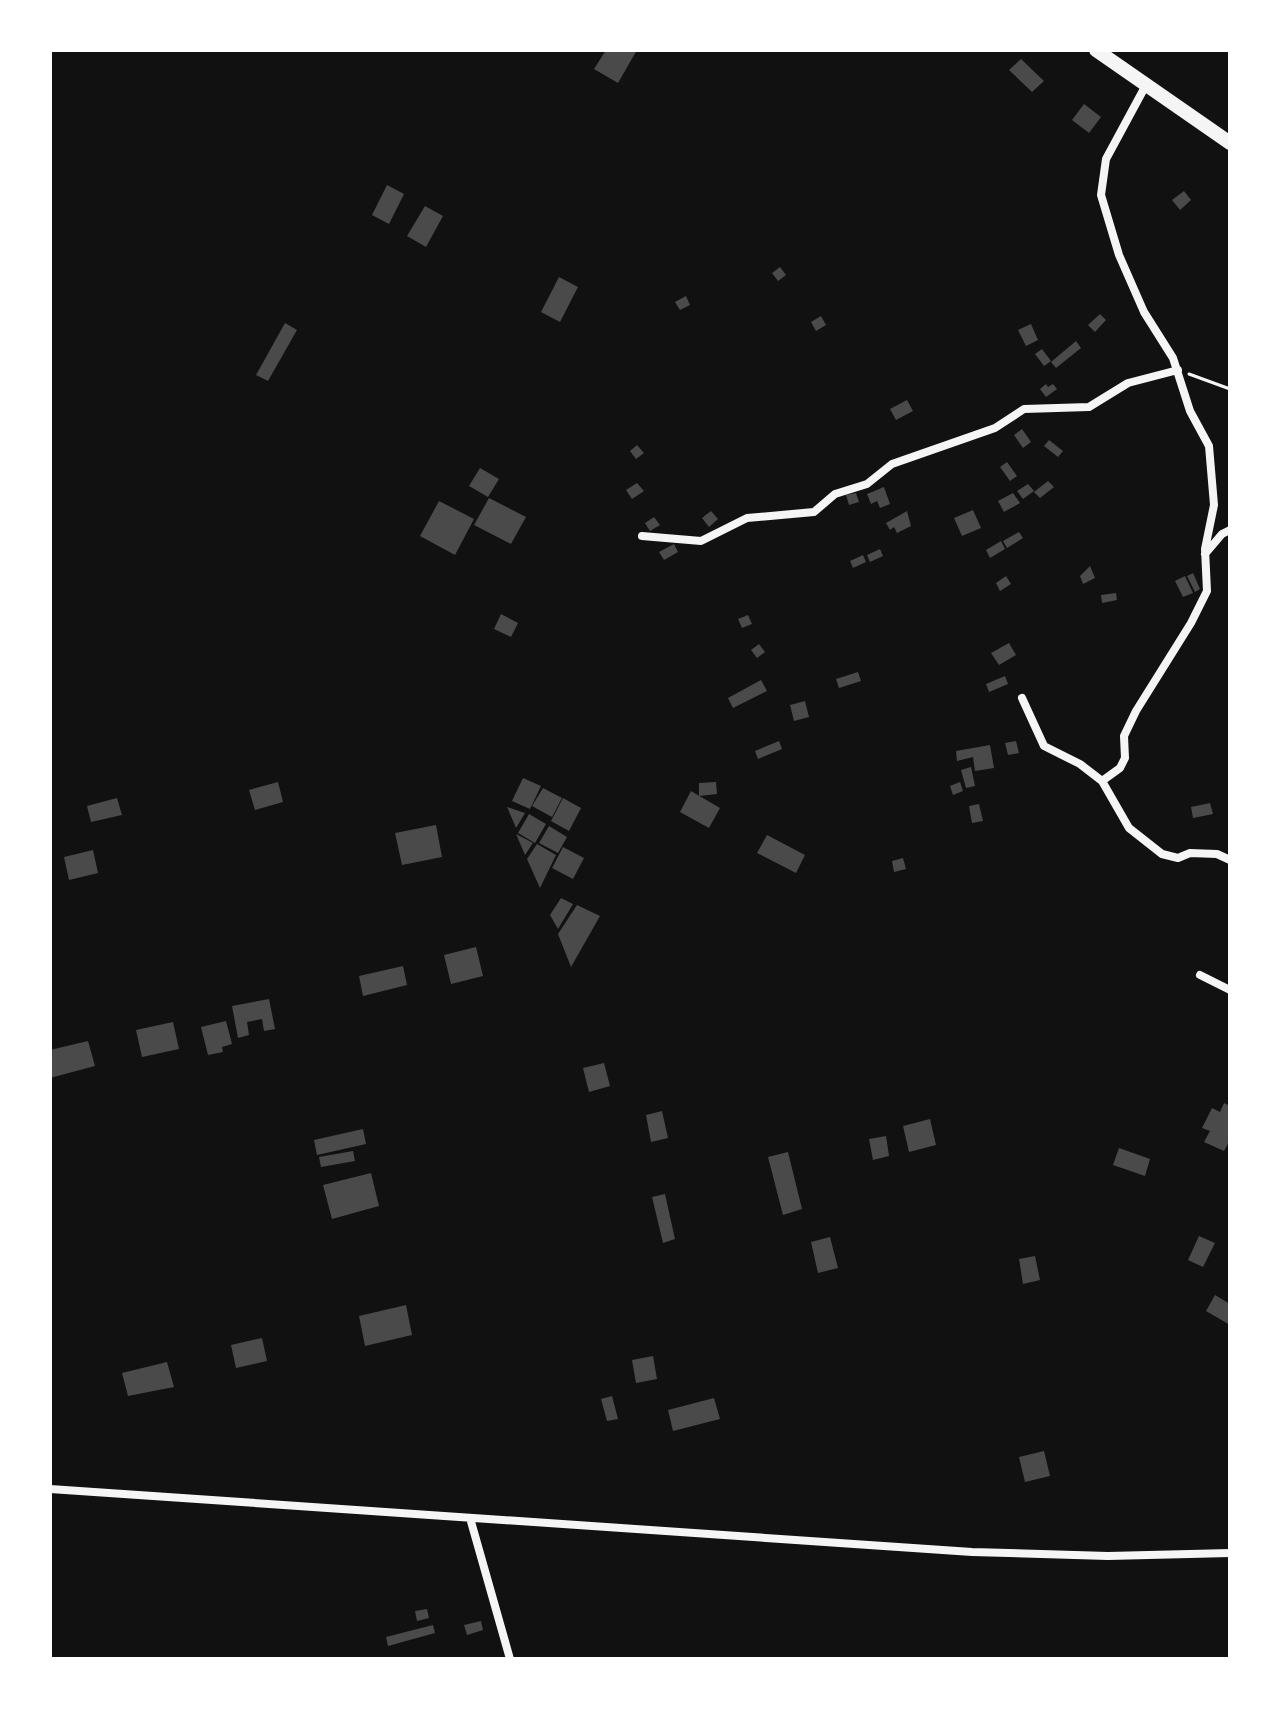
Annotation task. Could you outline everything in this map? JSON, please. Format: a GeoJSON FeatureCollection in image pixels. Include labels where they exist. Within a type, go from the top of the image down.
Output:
{"type":"FeatureCollection","features":[{"type":"Feature","properties":{"kind":"highway"},"geometry":{"type":"LineString","coordinates":[[1096,50],[1230,143]]}},
{"type":"Feature","properties":{"kind":"street"},"geometry":{"type":"LineString","coordinates":[[1102,781],[1120,768],[1125,758],[1124,736],[1136,711],[1191,623],[1207,591],[1205,554],[1214,505],[1209,446],[1190,411],[1178,370],[1144,312],[1119,255],[1101,195],[1106,159],[1146,85]]}},
{"type":"Feature","properties":{"kind":"street"},"geometry":{"type":"LineString","coordinates":[[642,536],[701,541],[747,518],[814,512],[835,494],[867,484],[892,464],[995,428],[1024,409],[1089,407],[1128,383],[1178,370]]}},
{"type":"Feature","properties":{"kind":"street"},"geometry":{"type":"LineString","coordinates":[[1205,554],[1222,534],[1230,530]]}},
{"type":"Feature","properties":{"kind":"street"},"geometry":{"type":"LineString","coordinates":[[1022,698],[1044,746],[1080,764],[1102,781],[1129,828],[1162,854],[1178,858],[1190,853],[1217,854],[1230,860]]}},
{"type":"Feature","properties":{"kind":"street"},"geometry":{"type":"LineString","coordinates":[[1200,975],[1230,990]]}},
{"type":"Feature","properties":{"kind":"street"},"geometry":{"type":"LineString","coordinates":[[50,1489],[972,1552],[1108,1556],[1230,1553]]}},
{"type":"Feature","properties":{"kind":"street"},"geometry":{"type":"LineString","coordinates":[[470,1518],[510,1659]]}},
{"type":"Feature","properties":{"kind":"path"},"geometry":{"type":"LineString","coordinates":[[1178,370],[1230,389]]}},
{"type":"Feature","properties":{"kind":"building"},"geometry":{"type":"Polygon","coordinates":[[[606,50],[637,50],[618,83],[594,69],[606,50]]]}},
{"type":"Feature","properties":{"kind":"building"},"geometry":{"type":"Polygon","coordinates":[[[1021,59],[1044,81],[1032,92],[1009,70],[1021,59]]]}},
{"type":"Feature","properties":{"kind":"building"},"geometry":{"type":"Polygon","coordinates":[[[1084,104],[1101,117],[1089,133],[1072,120],[1084,104]]]}},
{"type":"Feature","properties":{"kind":"building"},"geometry":{"type":"Polygon","coordinates":[[[387,185],[404,194],[389,224],[372,215],[387,185]]]}},
{"type":"Feature","properties":{"kind":"building"},"geometry":{"type":"Polygon","coordinates":[[[1184,191],[1191,200],[1180,210],[1172,200],[1184,191]]]}},
{"type":"Feature","properties":{"kind":"building"},"geometry":{"type":"Polygon","coordinates":[[[425,206],[443,216],[426,247],[407,236],[425,206]]]}},
{"type":"Feature","properties":{"kind":"building"},"geometry":{"type":"Polygon","coordinates":[[[780,267],[786,275],[778,281],[772,273],[780,267]]]}},
{"type":"Feature","properties":{"kind":"building"},"geometry":{"type":"Polygon","coordinates":[[[559,277],[578,287],[560,322],[541,312],[559,277]]]}},
{"type":"Feature","properties":{"kind":"building"},"geometry":{"type":"Polygon","coordinates":[[[686,296],[690,305],[680,310],[675,302],[686,296]]]}},
{"type":"Feature","properties":{"kind":"building"},"geometry":{"type":"Polygon","coordinates":[[[1100,314],[1106,320],[1095,332],[1088,325],[1100,314]]]}},
{"type":"Feature","properties":{"kind":"building"},"geometry":{"type":"Polygon","coordinates":[[[821,316],[826,325],[816,331],[811,322],[821,316]]]}},
{"type":"Feature","properties":{"kind":"building"},"geometry":{"type":"Polygon","coordinates":[[[285,323],[297,330],[268,381],[256,375],[285,323]]]}},
{"type":"Feature","properties":{"kind":"building"},"geometry":{"type":"Polygon","coordinates":[[[1031,324],[1038,340],[1026,346],[1018,330],[1031,324]]]}},
{"type":"Feature","properties":{"kind":"building"},"geometry":{"type":"Polygon","coordinates":[[[1076,341],[1081,348],[1056,368],[1051,362],[1076,341]]]}},
{"type":"Feature","properties":{"kind":"building"},"geometry":{"type":"Polygon","coordinates":[[[1042,349],[1051,361],[1044,366],[1035,354],[1042,349]]]}},
{"type":"Feature","properties":{"kind":"building"},"geometry":{"type":"Polygon","coordinates":[[[1046,384],[1048,387],[1053,384],[1057,389],[1046,397],[1040,389],[1046,384]]]}},
{"type":"Feature","properties":{"kind":"building"},"geometry":{"type":"Polygon","coordinates":[[[907,400],[913,411],[896,420],[890,409],[907,400]]]}},
{"type":"Feature","properties":{"kind":"building"},"geometry":{"type":"Polygon","coordinates":[[[1022,429],[1031,442],[1023,448],[1014,435],[1022,429]]]}},
{"type":"Feature","properties":{"kind":"building"},"geometry":{"type":"Polygon","coordinates":[[[1049,440],[1063,451],[1058,457],[1044,446],[1049,440]]]}},
{"type":"Feature","properties":{"kind":"building"},"geometry":{"type":"Polygon","coordinates":[[[637,445],[644,453],[636,459],[630,451],[637,445]]]}},
{"type":"Feature","properties":{"kind":"building"},"geometry":{"type":"Polygon","coordinates":[[[1007,462],[1017,476],[1010,481],[1000,467],[1007,462]]]}},
{"type":"Feature","properties":{"kind":"building"},"geometry":{"type":"Polygon","coordinates":[[[480,468],[499,479],[488,497],[469,486],[480,468]]]}},
{"type":"Feature","properties":{"kind":"building"},"geometry":{"type":"Polygon","coordinates":[[[1048,481],[1054,487],[1040,498],[1034,492],[1048,481]]]}},
{"type":"Feature","properties":{"kind":"building"},"geometry":{"type":"Polygon","coordinates":[[[637,483],[644,491],[632,499],[626,490],[637,483]]]}},
{"type":"Feature","properties":{"kind":"building"},"geometry":{"type":"Polygon","coordinates":[[[1028,484],[1034,491],[1023,499],[1017,491],[1028,484]]]}},
{"type":"Feature","properties":{"kind":"building"},"geometry":{"type":"Polygon","coordinates":[[[884,487],[890,504],[880,508],[877,501],[871,504],[867,494],[884,487]]]}},
{"type":"Feature","properties":{"kind":"building"},"geometry":{"type":"Polygon","coordinates":[[[856,493],[859,502],[849,505],[846,495],[856,493]]]}},
{"type":"Feature","properties":{"kind":"building"},"geometry":{"type":"Polygon","coordinates":[[[1013,493],[1020,503],[1004,512],[998,501],[1013,493]]]}},
{"type":"Feature","properties":{"kind":"building"},"geometry":{"type":"Polygon","coordinates":[[[489,498],[526,517],[511,544],[474,525],[489,498]]]}},
{"type":"Feature","properties":{"kind":"building"},"geometry":{"type":"Polygon","coordinates":[[[439,501],[474,519],[455,555],[420,536],[439,501]]]}},
{"type":"Feature","properties":{"kind":"building"},"geometry":{"type":"Polygon","coordinates":[[[973,510],[981,528],[962,536],[954,518],[973,510]]]}},
{"type":"Feature","properties":{"kind":"building"},"geometry":{"type":"Polygon","coordinates":[[[711,511],[718,519],[709,527],[702,518],[711,511]]]}},
{"type":"Feature","properties":{"kind":"building"},"geometry":{"type":"Polygon","coordinates":[[[907,511],[911,526],[897,533],[894,527],[890,530],[886,523],[907,511]]]}},
{"type":"Feature","properties":{"kind":"building"},"geometry":{"type":"Polygon","coordinates":[[[654,517],[660,525],[650,531],[645,523],[654,517]]]}},
{"type":"Feature","properties":{"kind":"building"},"geometry":{"type":"Polygon","coordinates":[[[1019,532],[1023,538],[1007,548],[1003,541],[1019,532]]]}},
{"type":"Feature","properties":{"kind":"building"},"geometry":{"type":"Polygon","coordinates":[[[1001,541],[1005,549],[990,558],[986,550],[1001,541]]]}},
{"type":"Feature","properties":{"kind":"building"},"geometry":{"type":"Polygon","coordinates":[[[674,544],[678,552],[664,560],[659,552],[674,544]]]}},
{"type":"Feature","properties":{"kind":"building"},"geometry":{"type":"Polygon","coordinates":[[[880,549],[883,556],[870,562],[867,555],[880,549]]]}},
{"type":"Feature","properties":{"kind":"building"},"geometry":{"type":"Polygon","coordinates":[[[863,555],[866,562],[853,568],[850,561],[863,555]]]}},
{"type":"Feature","properties":{"kind":"building"},"geometry":{"type":"Polygon","coordinates":[[[1090,566],[1095,578],[1083,584],[1080,576],[1090,566]]]}},
{"type":"Feature","properties":{"kind":"building"},"geometry":{"type":"Polygon","coordinates":[[[1193,573],[1200,589],[1195,592],[1187,576],[1193,573]]]}},
{"type":"Feature","properties":{"kind":"building"},"geometry":{"type":"Polygon","coordinates":[[[1006,576],[1011,584],[1000,591],[996,583],[1006,576]]]}},
{"type":"Feature","properties":{"kind":"building"},"geometry":{"type":"Polygon","coordinates":[[[1185,576],[1193,593],[1183,597],[1175,581],[1185,576]]]}},
{"type":"Feature","properties":{"kind":"building"},"geometry":{"type":"Polygon","coordinates":[[[1116,593],[1117,600],[1102,603],[1101,595],[1116,593]]]}},
{"type":"Feature","properties":{"kind":"building"},"geometry":{"type":"Polygon","coordinates":[[[501,614],[518,623],[511,637],[494,629],[501,614]]]}},
{"type":"Feature","properties":{"kind":"building"},"geometry":{"type":"Polygon","coordinates":[[[748,615],[752,624],[742,628],[738,619],[748,615]]]}},
{"type":"Feature","properties":{"kind":"building"},"geometry":{"type":"Polygon","coordinates":[[[1009,643],[1016,655],[999,665],[991,653],[1009,643]]]}},
{"type":"Feature","properties":{"kind":"building"},"geometry":{"type":"Polygon","coordinates":[[[759,644],[765,652],[757,658],[751,650],[759,644]]]}},
{"type":"Feature","properties":{"kind":"building"},"geometry":{"type":"Polygon","coordinates":[[[858,672],[861,681],[839,688],[836,679],[858,672]]]}},
{"type":"Feature","properties":{"kind":"building"},"geometry":{"type":"Polygon","coordinates":[[[1005,676],[1008,684],[989,692],[986,684],[1005,676]]]}},
{"type":"Feature","properties":{"kind":"building"},"geometry":{"type":"Polygon","coordinates":[[[761,680],[767,691],[733,708],[728,698],[761,680]]]}},
{"type":"Feature","properties":{"kind":"building"},"geometry":{"type":"Polygon","coordinates":[[[805,701],[809,717],[794,721],[790,705],[805,701]]]}},
{"type":"Feature","properties":{"kind":"building"},"geometry":{"type":"Polygon","coordinates":[[[779,741],[782,749],[758,759],[755,751],[779,741]]]}},
{"type":"Feature","properties":{"kind":"building"},"geometry":{"type":"Polygon","coordinates":[[[1016,741],[1019,753],[1008,755],[1005,743],[1016,741]]]}},
{"type":"Feature","properties":{"kind":"building"},"geometry":{"type":"Polygon","coordinates":[[[990,745],[994,768],[975,771],[973,757],[957,761],[956,751],[990,745]]]}},
{"type":"Feature","properties":{"kind":"building"},"geometry":{"type":"Polygon","coordinates":[[[971,767],[975,786],[966,788],[961,770],[971,767]]]}},
{"type":"Feature","properties":{"kind":"building"},"geometry":{"type":"Polygon","coordinates":[[[523,778],[541,786],[530,809],[512,801],[523,778]]]}},
{"type":"Feature","properties":{"kind":"building"},"geometry":{"type":"Polygon","coordinates":[[[278,782],[283,802],[255,810],[249,790],[278,782]]]}},
{"type":"Feature","properties":{"kind":"building"},"geometry":{"type":"Polygon","coordinates":[[[716,782],[717,794],[699,796],[699,783],[716,782]]]}},
{"type":"Feature","properties":{"kind":"building"},"geometry":{"type":"Polygon","coordinates":[[[960,782],[963,791],[953,795],[950,786],[960,782]]]}},
{"type":"Feature","properties":{"kind":"building"},"geometry":{"type":"Polygon","coordinates":[[[543,788],[562,798],[552,817],[532,806],[543,788]]]}},
{"type":"Feature","properties":{"kind":"building"},"geometry":{"type":"Polygon","coordinates":[[[691,791],[720,808],[709,828],[680,812],[691,791]]]}},
{"type":"Feature","properties":{"kind":"building"},"geometry":{"type":"Polygon","coordinates":[[[117,798],[122,815],[91,822],[87,806],[117,798]]]}},
{"type":"Feature","properties":{"kind":"building"},"geometry":{"type":"Polygon","coordinates":[[[563,798],[581,808],[569,831],[551,821],[563,798]]]}},
{"type":"Feature","properties":{"kind":"building"},"geometry":{"type":"Polygon","coordinates":[[[1210,803],[1213,814],[1193,818],[1191,807],[1210,803]]]}},
{"type":"Feature","properties":{"kind":"building"},"geometry":{"type":"Polygon","coordinates":[[[979,804],[983,821],[972,823],[969,806],[979,804]]]}},
{"type":"Feature","properties":{"kind":"building"},"geometry":{"type":"Polygon","coordinates":[[[507,807],[525,813],[516,828],[507,807]]]}},
{"type":"Feature","properties":{"kind":"building"},"geometry":{"type":"Polygon","coordinates":[[[529,814],[546,824],[535,843],[518,833],[529,814]]]}},
{"type":"Feature","properties":{"kind":"building"},"geometry":{"type":"Polygon","coordinates":[[[436,825],[442,857],[402,865],[395,833],[436,825]]]}},
{"type":"Feature","properties":{"kind":"building"},"geometry":{"type":"Polygon","coordinates":[[[549,826],[567,837],[558,853],[539,843],[549,826]]]}},
{"type":"Feature","properties":{"kind":"building"},"geometry":{"type":"Polygon","coordinates":[[[516,834],[533,843],[525,855],[516,834]]]}},
{"type":"Feature","properties":{"kind":"building"},"geometry":{"type":"Polygon","coordinates":[[[767,835],[805,855],[796,873],[757,853],[767,835]]]}},
{"type":"Feature","properties":{"kind":"building"},"geometry":{"type":"Polygon","coordinates":[[[537,844],[556,855],[540,888],[527,859],[537,844]]]}},
{"type":"Feature","properties":{"kind":"building"},"geometry":{"type":"Polygon","coordinates":[[[563,847],[584,858],[573,879],[552,868],[563,847]]]}},
{"type":"Feature","properties":{"kind":"building"},"geometry":{"type":"Polygon","coordinates":[[[93,850],[98,873],[69,880],[64,857],[93,850]]]}},
{"type":"Feature","properties":{"kind":"building"},"geometry":{"type":"Polygon","coordinates":[[[903,858],[906,869],[894,872],[892,861],[903,858]]]}},
{"type":"Feature","properties":{"kind":"building"},"geometry":{"type":"Polygon","coordinates":[[[561,898],[573,904],[558,929],[550,915],[561,898]]]}},
{"type":"Feature","properties":{"kind":"building"},"geometry":{"type":"Polygon","coordinates":[[[577,905],[600,916],[571,967],[558,934],[577,905]]]}},
{"type":"Feature","properties":{"kind":"building"},"geometry":{"type":"Polygon","coordinates":[[[476,947],[483,976],[451,984],[444,955],[476,947]]]}},
{"type":"Feature","properties":{"kind":"building"},"geometry":{"type":"Polygon","coordinates":[[[403,966],[407,985],[363,996],[359,976],[403,966]]]}},
{"type":"Feature","properties":{"kind":"building"},"geometry":{"type":"Polygon","coordinates":[[[269,999],[275,1029],[264,1031],[262,1019],[247,1022],[249,1035],[238,1038],[232,1006],[269,999]]]}},
{"type":"Feature","properties":{"kind":"building"},"geometry":{"type":"Polygon","coordinates":[[[226,1021],[232,1044],[222,1047],[223,1052],[208,1055],[201,1027],[226,1021]]]}},
{"type":"Feature","properties":{"kind":"building"},"geometry":{"type":"Polygon","coordinates":[[[173,1022],[179,1049],[142,1057],[136,1030],[173,1022]]]}},
{"type":"Feature","properties":{"kind":"building"},"geometry":{"type":"Polygon","coordinates":[[[88,1041],[95,1066],[50,1078],[50,1050],[88,1041]]]}},
{"type":"Feature","properties":{"kind":"building"},"geometry":{"type":"Polygon","coordinates":[[[604,1063],[610,1086],[589,1092],[583,1068],[604,1063]]]}},
{"type":"Feature","properties":{"kind":"building"},"geometry":{"type":"Polygon","coordinates":[[[1224,1103],[1230,1106],[1230,1140],[1224,1151],[1204,1142],[1210,1131],[1202,1128],[1212,1108],[1220,1112],[1224,1103]]]}},
{"type":"Feature","properties":{"kind":"building"},"geometry":{"type":"Polygon","coordinates":[[[662,1111],[668,1138],[651,1142],[646,1115],[662,1111]]]}},
{"type":"Feature","properties":{"kind":"building"},"geometry":{"type":"Polygon","coordinates":[[[930,1119],[936,1145],[909,1152],[903,1126],[930,1119]]]}},
{"type":"Feature","properties":{"kind":"building"},"geometry":{"type":"Polygon","coordinates":[[[363,1129],[366,1144],[317,1155],[314,1140],[363,1129]]]}},
{"type":"Feature","properties":{"kind":"building"},"geometry":{"type":"Polygon","coordinates":[[[886,1136],[889,1156],[873,1160],[869,1139],[886,1136]]]}},
{"type":"Feature","properties":{"kind":"building"},"geometry":{"type":"Polygon","coordinates":[[[1119,1148],[1150,1159],[1145,1176],[1113,1165],[1119,1148]]]}},
{"type":"Feature","properties":{"kind":"building"},"geometry":{"type":"Polygon","coordinates":[[[353,1151],[355,1161],[321,1167],[319,1157],[353,1151]]]}},
{"type":"Feature","properties":{"kind":"building"},"geometry":{"type":"Polygon","coordinates":[[[788,1152],[802,1209],[783,1215],[768,1157],[788,1152]]]}},
{"type":"Feature","properties":{"kind":"building"},"geometry":{"type":"Polygon","coordinates":[[[371,1173],[379,1206],[332,1219],[323,1185],[371,1173]]]}},
{"type":"Feature","properties":{"kind":"building"},"geometry":{"type":"Polygon","coordinates":[[[665,1194],[675,1239],[663,1243],[652,1197],[665,1194]]]}},
{"type":"Feature","properties":{"kind":"building"},"geometry":{"type":"Polygon","coordinates":[[[1199,1236],[1215,1243],[1203,1267],[1188,1260],[1199,1236]]]}},
{"type":"Feature","properties":{"kind":"building"},"geometry":{"type":"Polygon","coordinates":[[[830,1237],[838,1268],[818,1273],[811,1242],[830,1237]]]}},
{"type":"Feature","properties":{"kind":"building"},"geometry":{"type":"Polygon","coordinates":[[[1035,1256],[1040,1280],[1023,1284],[1019,1259],[1035,1256]]]}},
{"type":"Feature","properties":{"kind":"building"},"geometry":{"type":"Polygon","coordinates":[[[1215,1295],[1230,1304],[1230,1325],[1206,1311],[1215,1295]]]}},
{"type":"Feature","properties":{"kind":"building"},"geometry":{"type":"Polygon","coordinates":[[[406,1305],[412,1335],[365,1346],[359,1316],[406,1305]]]}},
{"type":"Feature","properties":{"kind":"building"},"geometry":{"type":"Polygon","coordinates":[[[262,1338],[267,1361],[236,1368],[231,1345],[262,1338]]]}},
{"type":"Feature","properties":{"kind":"building"},"geometry":{"type":"Polygon","coordinates":[[[653,1356],[657,1379],[636,1383],[632,1360],[653,1356]]]}},
{"type":"Feature","properties":{"kind":"building"},"geometry":{"type":"Polygon","coordinates":[[[167,1362],[174,1387],[128,1396],[122,1373],[167,1362]]]}},
{"type":"Feature","properties":{"kind":"building"},"geometry":{"type":"Polygon","coordinates":[[[612,1396],[618,1419],[607,1421],[601,1399],[612,1396]]]}},
{"type":"Feature","properties":{"kind":"building"},"geometry":{"type":"Polygon","coordinates":[[[714,1398],[720,1419],[673,1431],[668,1410],[714,1398]]]}},
{"type":"Feature","properties":{"kind":"building"},"geometry":{"type":"Polygon","coordinates":[[[1044,1451],[1050,1476],[1025,1482],[1019,1457],[1044,1451]]]}},
{"type":"Feature","properties":{"kind":"building"},"geometry":{"type":"Polygon","coordinates":[[[427,1609],[429,1618],[417,1621],[415,1611],[427,1609]]]}},
{"type":"Feature","properties":{"kind":"building"},"geometry":{"type":"Polygon","coordinates":[[[481,1621],[483,1630],[467,1635],[464,1625],[481,1621]]]}},
{"type":"Feature","properties":{"kind":"building"},"geometry":{"type":"Polygon","coordinates":[[[433,1625],[435,1633],[388,1646],[386,1637],[433,1625]]]}}]}
